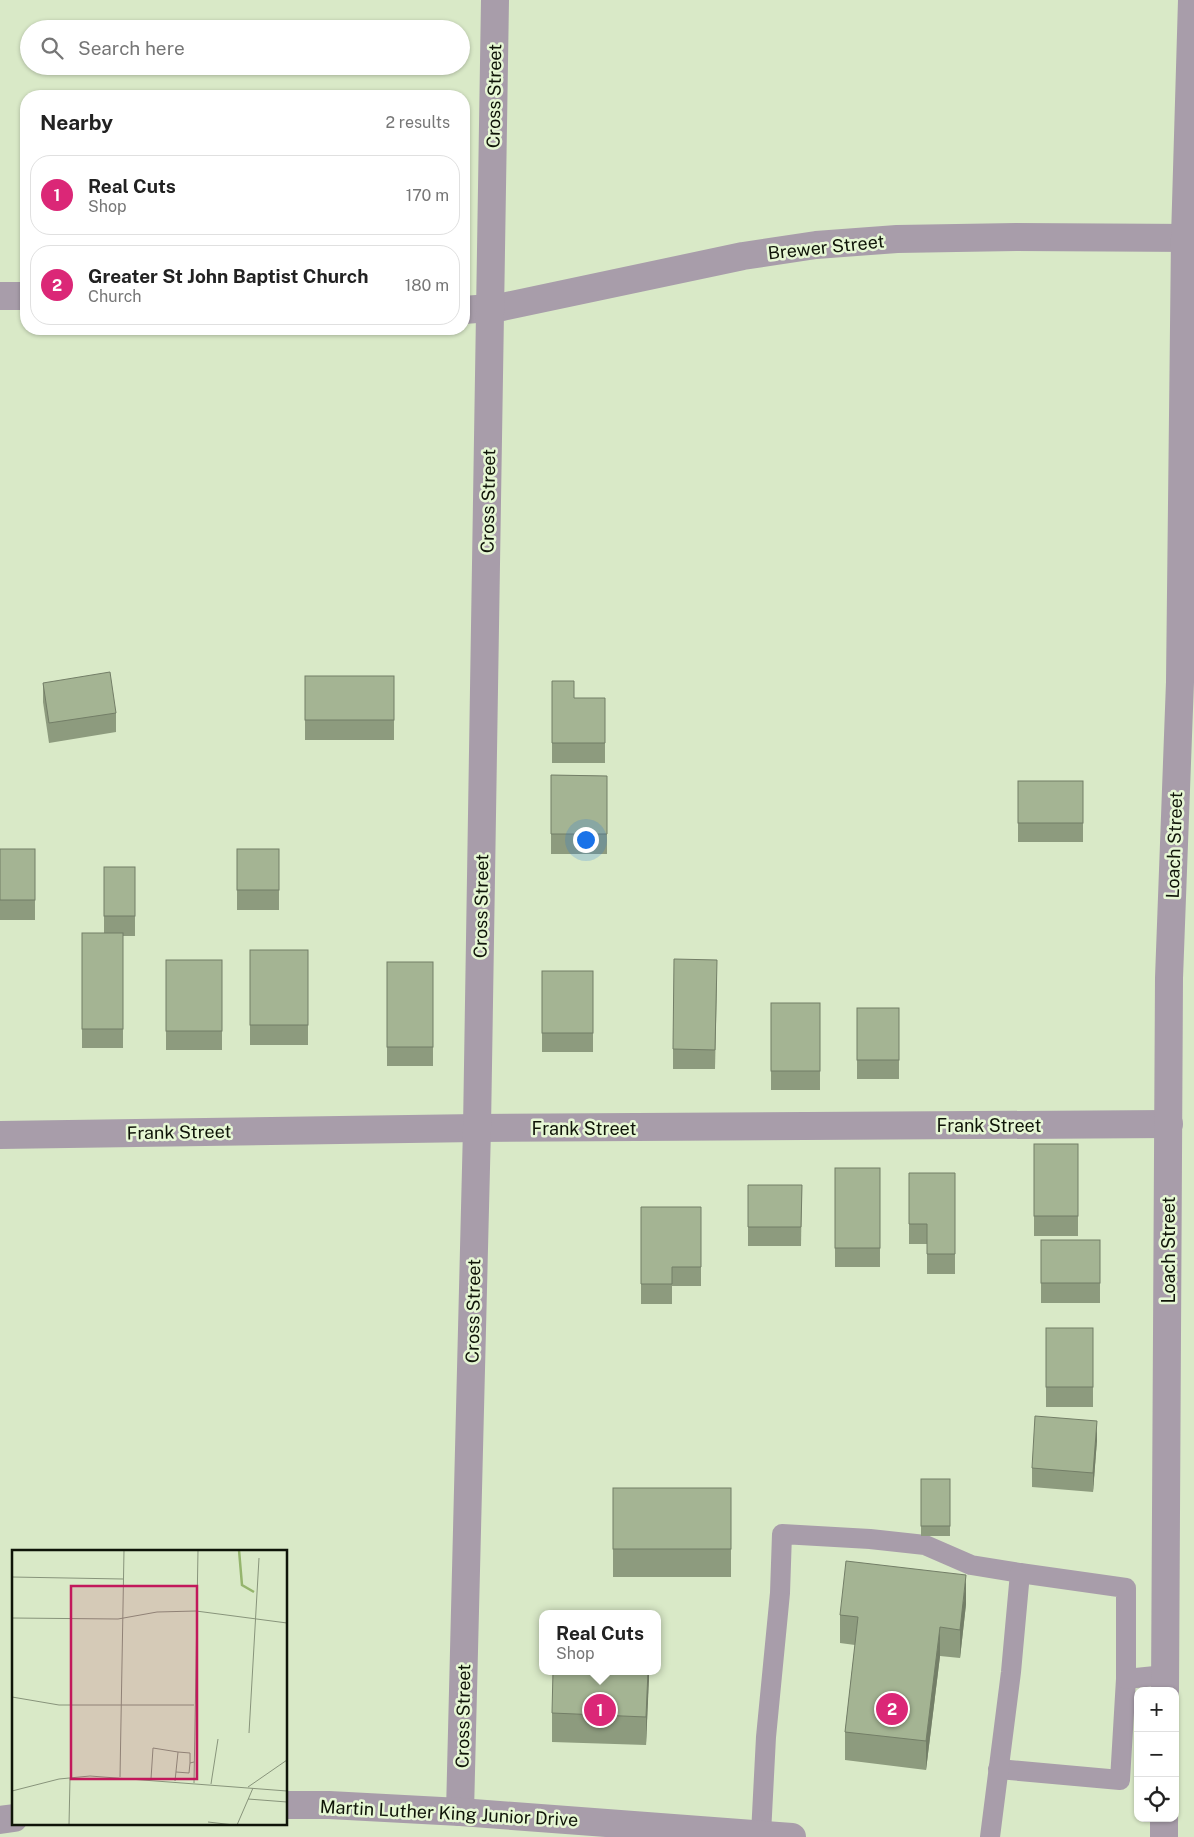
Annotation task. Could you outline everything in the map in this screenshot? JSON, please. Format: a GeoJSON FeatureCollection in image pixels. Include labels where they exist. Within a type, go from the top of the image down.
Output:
{"type":"FeatureCollection","features":[{"type":"Feature","properties":{"kind":"street","name":"Cross Street"},"geometry":{"type":"LineString","coordinates":[[460,1812],[477,1128],[495,0]]}},
{"type":"Feature","properties":{"kind":"street","name":"Loach Street"},"geometry":{"type":"LineString","coordinates":[[1165,1683],[1170,978],[1180,682],[1192,0]]}},
{"type":"Feature","properties":{"kind":"street","name":"Brewer Street"},"geometry":{"type":"LineString","coordinates":[[470,310],[502,307],[743,256],[816,245],[897,239],[1189,238]]}},
{"type":"Feature","properties":{"kind":"street"},"geometry":{"type":"LineString","coordinates":[[0,296],[20,296]]}},
{"type":"Feature","properties":{"kind":"street","name":"Frank Street"},"geometry":{"type":"LineString","coordinates":[[0,1135],[477,1128],[1168,1124]]}},
{"type":"Feature","properties":{"kind":"street","name":"Martin Luther King Junior Drive"},"geometry":{"type":"LineString","coordinates":[[288,1805],[329,1805],[460,1812],[792,1837]]}},
{"type":"Feature","properties":{"kind":"street"},"geometry":{"type":"LineString","coordinates":[[1164,1822],[1164,1837]]}},
{"type":"Feature","properties":{"kind":"lane"},"geometry":{"type":"LineString","coordinates":[[761,1834],[766,1737],[780,1593],[782,1534],[870,1538],[924,1545],[971,1565],[1126,1588],[1126,1678],[1120,1780],[998,1769]]}},
{"type":"Feature","properties":{"kind":"lane"},"geometry":{"type":"LineString","coordinates":[[990,1837],[1011,1672],[1020,1573]]}},
{"type":"Feature","properties":{"kind":"lane"},"geometry":{"type":"LineString","coordinates":[[1126,1678],[1165,1683]]}},
{"type":"Feature","properties":{"kind":"building"},"geometry":{"type":"Polygon","coordinates":[[[110,672],[116,713],[49,723],[43,683],[110,672]]]}},
{"type":"Feature","properties":{"kind":"building"},"geometry":{"type":"Polygon","coordinates":[[[305,676],[394,676],[394,720],[305,720],[305,676]]]}},
{"type":"Feature","properties":{"kind":"building"},"geometry":{"type":"Polygon","coordinates":[[[552,681],[574,681],[574,698],[605,698],[605,743],[552,743],[552,681]]]}},
{"type":"Feature","properties":{"kind":"building"},"geometry":{"type":"Polygon","coordinates":[[[551,775],[607,776],[607,834],[551,834],[551,775]]]}},
{"type":"Feature","properties":{"kind":"building"},"geometry":{"type":"Polygon","coordinates":[[[1018,781],[1083,781],[1083,823],[1018,823],[1018,781]]]}},
{"type":"Feature","properties":{"kind":"building"},"geometry":{"type":"Polygon","coordinates":[[[0,849],[35,849],[35,900],[0,900],[0,849]]]}},
{"type":"Feature","properties":{"kind":"building"},"geometry":{"type":"Polygon","coordinates":[[[237,849],[279,849],[279,890],[237,890],[237,849]]]}},
{"type":"Feature","properties":{"kind":"building"},"geometry":{"type":"Polygon","coordinates":[[[104,867],[135,867],[135,916],[104,916],[104,867]]]}},
{"type":"Feature","properties":{"kind":"building"},"geometry":{"type":"Polygon","coordinates":[[[82,933],[123,933],[123,1029],[82,1029],[82,933]]]}},
{"type":"Feature","properties":{"kind":"building"},"geometry":{"type":"Polygon","coordinates":[[[250,950],[308,950],[308,1025],[250,1025],[250,950]]]}},
{"type":"Feature","properties":{"kind":"building"},"geometry":{"type":"Polygon","coordinates":[[[674,959],[717,960],[715,1050],[673,1049],[674,959]]]}},
{"type":"Feature","properties":{"kind":"building"},"geometry":{"type":"Polygon","coordinates":[[[166,960],[222,960],[222,1031],[166,1031],[166,960]]]}},
{"type":"Feature","properties":{"kind":"building"},"geometry":{"type":"Polygon","coordinates":[[[387,962],[433,962],[433,1047],[387,1047],[387,962]]]}},
{"type":"Feature","properties":{"kind":"building"},"geometry":{"type":"Polygon","coordinates":[[[542,971],[593,971],[593,1033],[542,1033],[542,971]]]}},
{"type":"Feature","properties":{"kind":"building"},"geometry":{"type":"Polygon","coordinates":[[[771,1003],[820,1003],[820,1071],[771,1071],[771,1003]]]}},
{"type":"Feature","properties":{"kind":"building"},"geometry":{"type":"Polygon","coordinates":[[[857,1008],[899,1008],[899,1060],[857,1060],[857,1008]]]}},
{"type":"Feature","properties":{"kind":"building"},"geometry":{"type":"Polygon","coordinates":[[[1034,1144],[1078,1144],[1078,1216],[1034,1216],[1034,1144]]]}},
{"type":"Feature","properties":{"kind":"building"},"geometry":{"type":"Polygon","coordinates":[[[835,1168],[880,1168],[880,1248],[835,1248],[835,1168]]]}},
{"type":"Feature","properties":{"kind":"building"},"geometry":{"type":"Polygon","coordinates":[[[909,1173],[955,1173],[955,1254],[927,1254],[927,1224],[909,1224],[909,1173]]]}},
{"type":"Feature","properties":{"kind":"building"},"geometry":{"type":"Polygon","coordinates":[[[748,1185],[802,1185],[801,1227],[748,1227],[748,1185]]]}},
{"type":"Feature","properties":{"kind":"building"},"geometry":{"type":"Polygon","coordinates":[[[641,1207],[701,1207],[701,1267],[672,1267],[672,1284],[641,1284],[641,1207]]]}},
{"type":"Feature","properties":{"kind":"building"},"geometry":{"type":"Polygon","coordinates":[[[1041,1240],[1100,1240],[1100,1283],[1041,1283],[1041,1240]]]}},
{"type":"Feature","properties":{"kind":"building"},"geometry":{"type":"Polygon","coordinates":[[[1046,1328],[1093,1328],[1093,1387],[1046,1387],[1046,1328]]]}},
{"type":"Feature","properties":{"kind":"building"},"geometry":{"type":"Polygon","coordinates":[[[1035,1416],[1097,1421],[1093,1473],[1032,1468],[1035,1416]]]}},
{"type":"Feature","properties":{"kind":"building"},"geometry":{"type":"Polygon","coordinates":[[[921,1479],[950,1479],[950,1526],[921,1526],[921,1479]]]}},
{"type":"Feature","properties":{"kind":"building"},"geometry":{"type":"Polygon","coordinates":[[[613,1488],[731,1488],[731,1549],[613,1549],[613,1488]]]}},
{"type":"Feature","properties":{"kind":"building"},"geometry":{"type":"Polygon","coordinates":[[[846,1561],[966,1575],[960,1630],[940,1627],[926,1741],[845,1732],[858,1617],[840,1615],[846,1561]]]}},
{"type":"Feature","properties":{"kind":"building"},"geometry":{"type":"Polygon","coordinates":[[[553,1675],[648,1675],[646,1717],[552,1713],[553,1675]]]}},
{"type":"Feature","properties":{"kind":"place","name":"Greater St John Baptist Church"},"geometry":{"type":"Point","coordinates":[892,1709]}},
{"type":"Feature","properties":{"kind":"place","name":"Real Cuts"},"geometry":{"type":"Point","coordinates":[600,1710]}}]}
